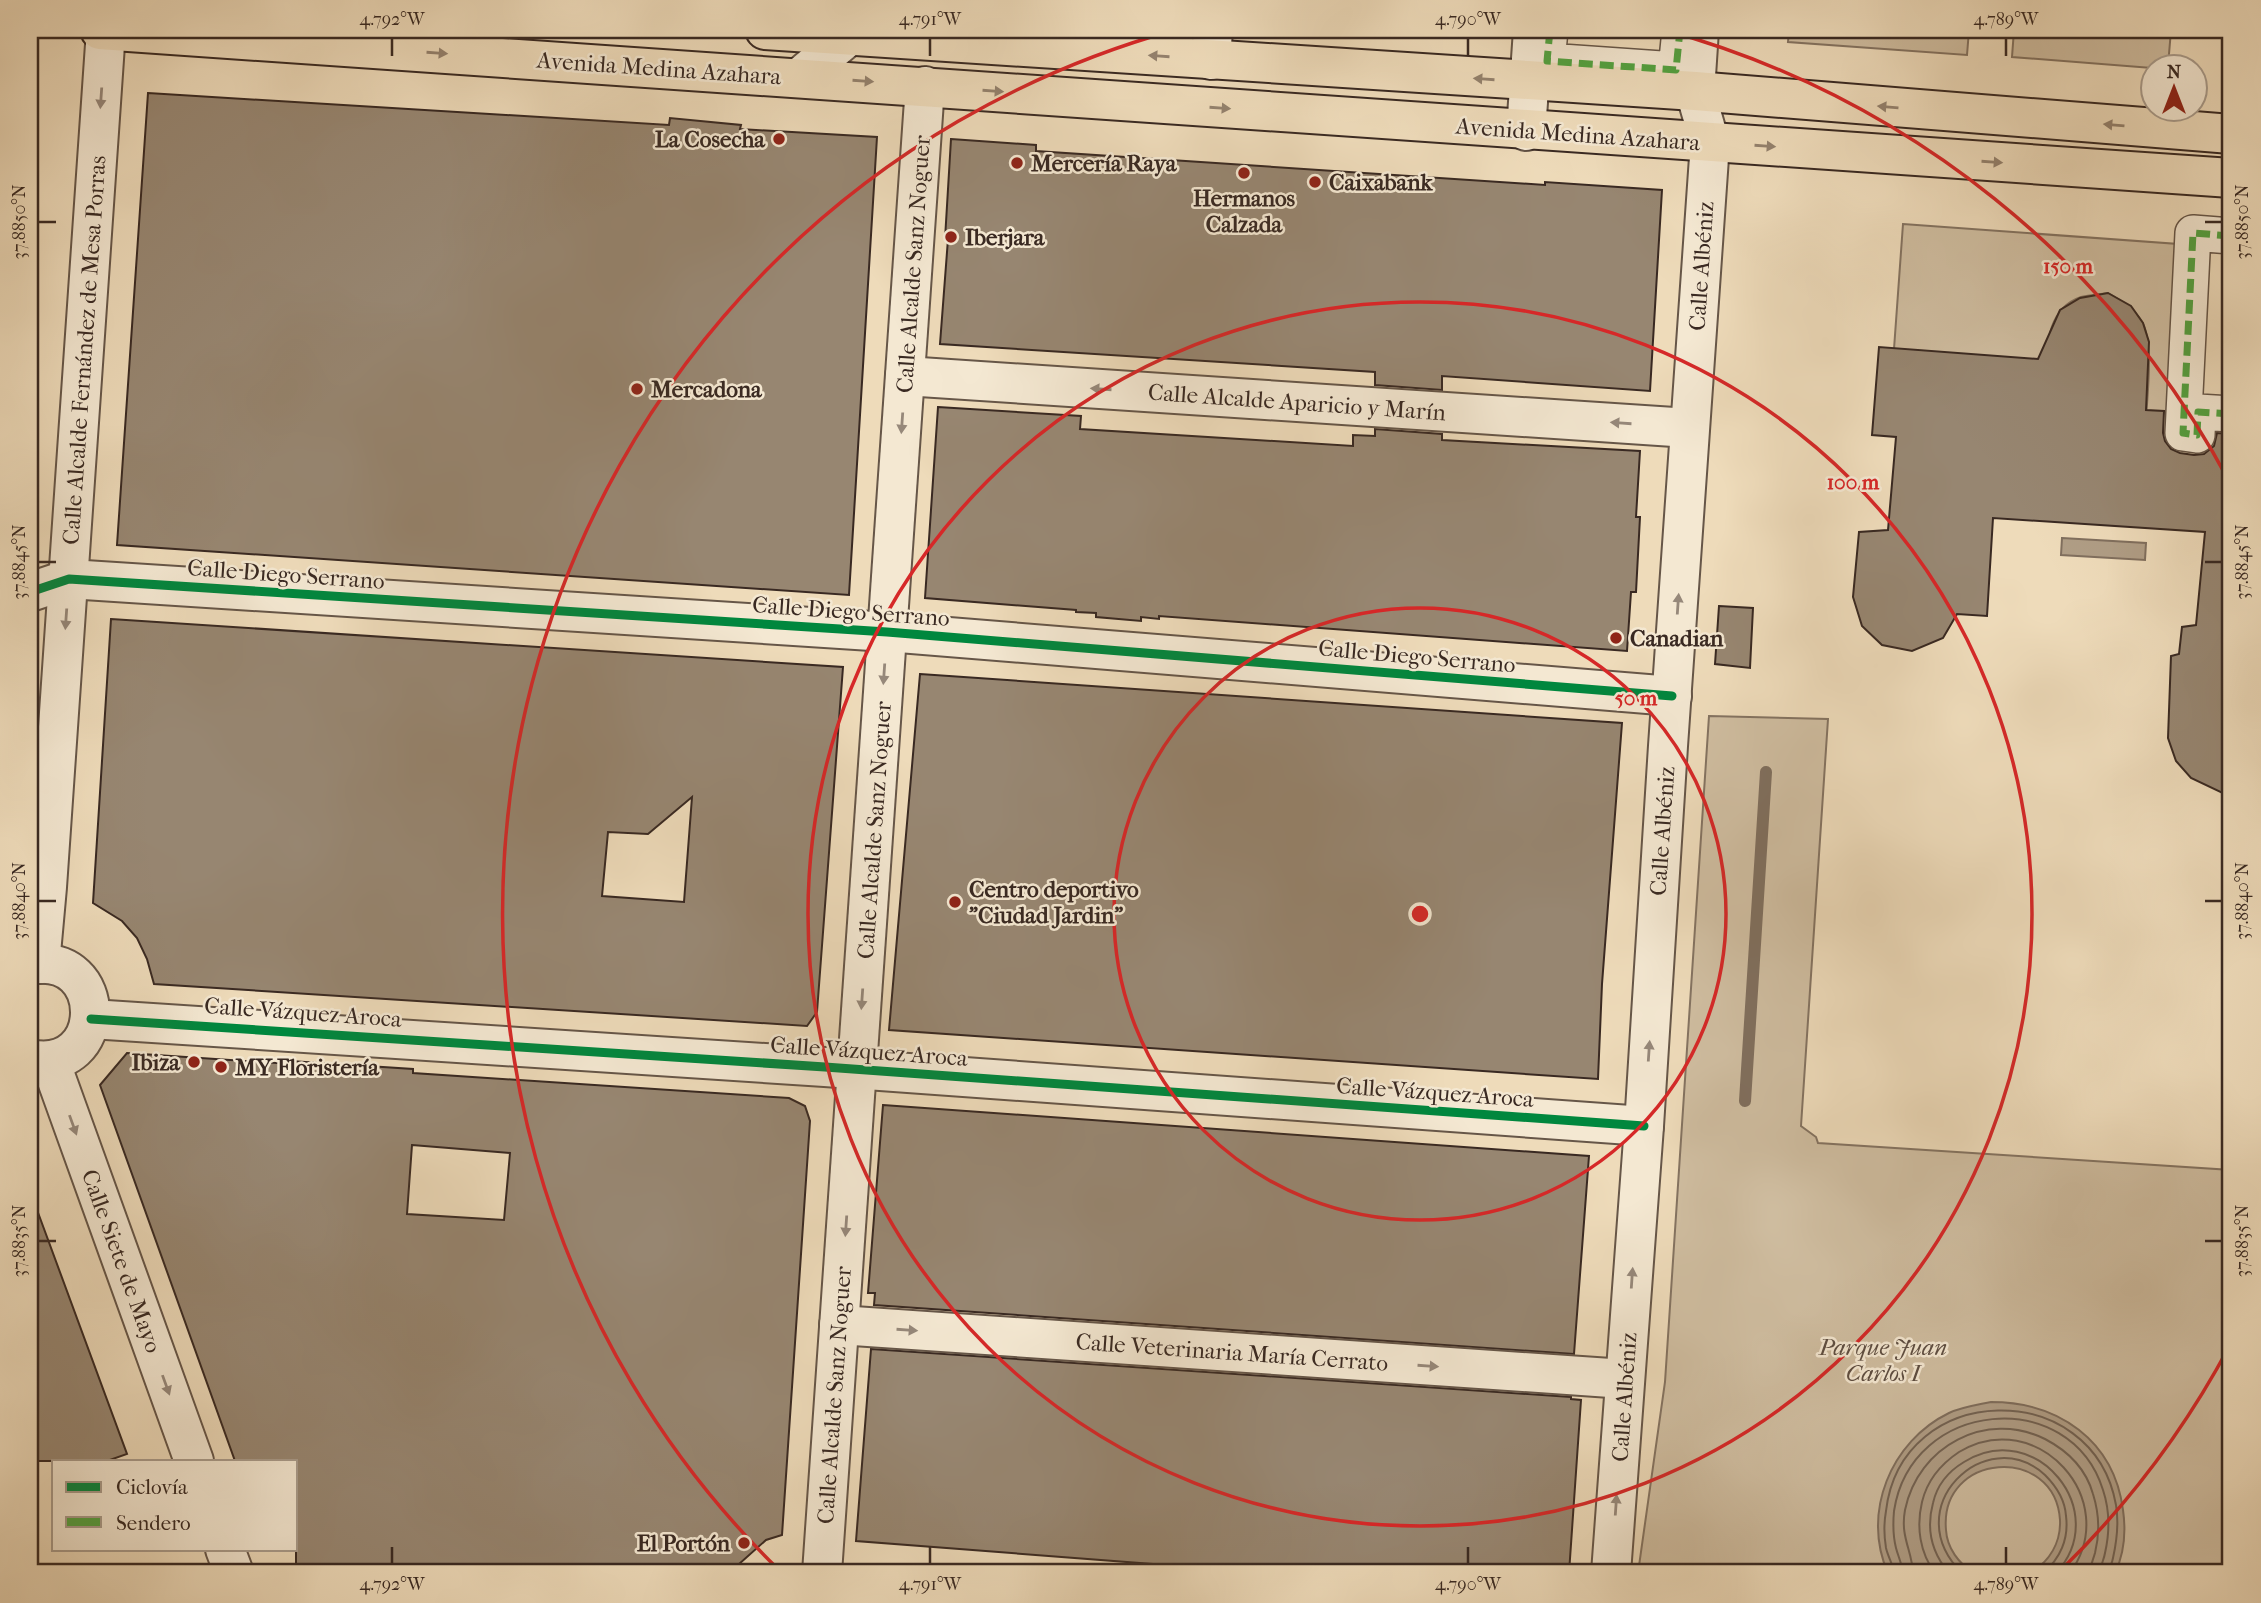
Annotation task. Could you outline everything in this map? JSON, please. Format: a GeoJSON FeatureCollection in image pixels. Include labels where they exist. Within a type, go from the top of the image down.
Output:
{"type":"FeatureCollection","features":[{"type":"Feature","properties":{"kind":"main road","name":"Avenida Medina Azahara"},"geometry":{"type":"LineString","coordinates":[[100,30],[2231,178]]}},
{"type":"Feature","properties":{"kind":"main road","name":"Avenida Medina Azahara"},"geometry":{"type":"LineString","coordinates":[[765,30],[850,32],[928,40],[1212,45],[1528,82],[1695,91],[2231,134]]}},
{"type":"Feature","properties":{"kind":"street","name":"Calle Alcalde Fernández de Mesa Porras"},"geometry":{"type":"LineString","coordinates":[[35,965],[69,579],[106,30]]}},
{"type":"Feature","properties":{"kind":"street"},"geometry":{"type":"LineString","coordinates":[[1526,131],[1533,30]]}},
{"type":"Feature","properties":{"kind":"street"},"geometry":{"type":"LineString","coordinates":[[1549,30],[1547,61],[1676,69],[1680,30]]}},
{"type":"Feature","properties":{"kind":"street","name":"Calle Albéniz"},"geometry":{"type":"LineString","coordinates":[[1611,1573],[1710,143],[1695,91],[1699,30]]}},
{"type":"Feature","properties":{"kind":"street"},"geometry":{"type":"LineString","coordinates":[[800,77],[850,32]]}},
{"type":"Feature","properties":{"kind":"street"},"geometry":{"type":"LineString","coordinates":[[925,86],[928,40]]}},
{"type":"Feature","properties":{"kind":"street","name":"Calle Alcalde Sanz Noguer"},"geometry":{"type":"LineString","coordinates":[[822,1573],[925,86]]}},
{"type":"Feature","properties":{"kind":"street"},"geometry":{"type":"LineString","coordinates":[[2231,236],[2193,233],[2183,433],[2197,435],[2198,412],[2231,414]]}},
{"type":"Feature","properties":{"kind":"street","name":"Calle Alcalde Aparicio y Marín"},"geometry":{"type":"LineString","coordinates":[[905,376],[1689,428]]}},
{"type":"Feature","properties":{"kind":"street","name":"Calle Diego Serrano"},"geometry":{"type":"LineString","coordinates":[[30,592],[69,579],[887,632],[1672,696]]}},
{"type":"Feature","properties":{"kind":"street"},"geometry":{"type":"LineString","coordinates":[[35,965],[52,965],[74,975],[88,995],[91,1018],[89,1029],[69,1053],[40,1060]]}},
{"type":"Feature","properties":{"kind":"street","name":"Calle Vázquez Aroca"},"geometry":{"type":"LineString","coordinates":[[91,1018],[857,1069],[1644,1126]]}},
{"type":"Feature","properties":{"kind":"street","name":"Calle Siete de Mayo"},"geometry":{"type":"LineString","coordinates":[[40,1060],[194,1460]]}},
{"type":"Feature","properties":{"kind":"street","name":"Calle Veterinaria María Cerrato"},"geometry":{"type":"LineString","coordinates":[[839,1325],[1625,1379]]}},
{"type":"Feature","properties":{"kind":"street"},"geometry":{"type":"LineString","coordinates":[[225,1550],[234,1573]]}},
{"type":"Feature","properties":{"kind":"green space"},"geometry":{"type":"Polygon","coordinates":[[[1789,30],[1969,30],[1967,55],[1788,42],[1789,30]]]}},
{"type":"Feature","properties":{"kind":"green space"},"geometry":{"type":"Polygon","coordinates":[[[2014,30],[2171,30],[2169,52],[2138,52],[2138,67],[2012,57],[2014,30]]]}},
{"type":"Feature","properties":{"kind":"green space"},"geometry":{"type":"Polygon","coordinates":[[[1903,224],[2192,245],[2183,433],[2145,433],[2149,359],[2146,332],[2135,313],[2108,293],[2081,297],[2061,310],[2048,342],[2045,378],[1894,349],[1903,224]]]}},
{"type":"Feature","properties":{"kind":"green space","name":"Parque Juan Carlos I"},"geometry":{"type":"Polygon","coordinates":[[[1709,716],[1828,719],[1801,1126],[1816,1137],[1818,1143],[2231,1170],[2231,1573],[1638,1573],[1665,1382],[1709,716]]]}},
{"type":"Feature","properties":{"kind":"water"},"geometry":{"type":"Polygon","coordinates":[[[2062,538],[2146,543],[2145,560],[2061,555],[2062,538]]]}},
{"type":"Feature","properties":{"kind":"water"},"geometry":{"type":"Polygon","coordinates":[[[1991,1402],[2039,1409],[2079,1430],[2095,1445],[2108,1464],[2123,1510],[2124,1542],[2115,1573],[2031,1573],[2043,1563],[2056,1544],[2060,1520],[2053,1495],[2039,1479],[2020,1469],[1998,1467],[1978,1473],[1960,1485],[1949,1504],[1946,1530],[1951,1549],[1963,1565],[1974,1573],[1888,1573],[1880,1550],[1878,1527],[1880,1503],[1897,1460],[1911,1441],[1929,1425],[1954,1411],[1991,1402]]]}},
{"type":"Feature","properties":{"kind":"building"},"geometry":{"type":"Polygon","coordinates":[[[148,93],[669,125],[670,118],[741,125],[740,129],[877,137],[849,595],[117,545],[148,93]]]}},
{"type":"Feature","properties":{"kind":"building"},"geometry":{"type":"Polygon","coordinates":[[[951,139],[1036,145],[1036,151],[1545,185],[1545,182],[1662,190],[1650,391],[1442,376],[1442,390],[1375,385],[1375,372],[940,344],[948,239],[945,239],[951,139]]]}},
{"type":"Feature","properties":{"kind":"building"},"geometry":{"type":"Polygon","coordinates":[[[2108,293],[2131,306],[2143,323],[2149,342],[2146,410],[2164,411],[2163,433],[2171,449],[2180,453],[2204,454],[2214,446],[2217,433],[2231,434],[2231,797],[2191,778],[2176,761],[2168,738],[2171,656],[2179,654],[2182,627],[2196,625],[2205,532],[1993,518],[1987,616],[1957,614],[1943,638],[1912,651],[1882,645],[1862,626],[1853,597],[1859,532],[1888,530],[1896,437],[1872,435],[1879,347],[2038,359],[2060,310],[2080,298],[2108,293]]]}},
{"type":"Feature","properties":{"kind":"building"},"geometry":{"type":"Polygon","coordinates":[[[938,407],[1081,416],[1080,429],[1353,446],[1353,435],[1375,436],[1375,429],[1442,434],[1442,440],[1640,451],[1636,517],[1640,517],[1636,592],[1631,592],[1627,651],[1159,616],[1159,619],[1141,617],[1141,621],[1096,617],[1096,613],[1076,610],[925,598],[938,407]]]}},
{"type":"Feature","properties":{"kind":"building"},"geometry":{"type":"Polygon","coordinates":[[[1719,606],[1753,608],[1750,668],[1715,664],[1719,606]]]}},
{"type":"Feature","properties":{"kind":"building"},"geometry":{"type":"Polygon","coordinates":[[[111,619],[843,667],[817,1012],[807,1026],[154,984],[147,959],[137,938],[122,921],[93,903],[111,619]],[[692,797],[648,834],[608,832],[602,896],[684,902],[692,797]]]}},
{"type":"Feature","properties":{"kind":"building"},"geometry":{"type":"Polygon","coordinates":[[[920,674],[1622,723],[1602,984],[1598,1079],[889,1030],[920,674]]]}},
{"type":"Feature","properties":{"kind":"building"},"geometry":{"type":"Polygon","coordinates":[[[127,1053],[413,1069],[413,1073],[789,1098],[805,1106],[810,1121],[782,1535],[766,1540],[729,1573],[296,1573],[298,1460],[235,1460],[100,1085],[127,1053]],[[412,1145],[407,1214],[504,1220],[510,1153],[412,1145]]]}},
{"type":"Feature","properties":{"kind":"building"},"geometry":{"type":"Polygon","coordinates":[[[883,1105],[1589,1156],[1574,1354],[874,1305],[875,1293],[868,1293],[883,1105]]]}},
{"type":"Feature","properties":{"kind":"building"},"geometry":{"type":"Polygon","coordinates":[[[33,1199],[127,1454],[110,1460],[30,1461],[30,1200],[33,1199]]]}},
{"type":"Feature","properties":{"kind":"building"},"geometry":{"type":"Polygon","coordinates":[[[871,1349],[1571,1397],[1581,1400],[1569,1573],[1202,1573],[1204,1568],[856,1541],[871,1349]]]}},
{"type":"Feature","properties":{"kind":"waterway"},"geometry":{"type":"LineString","coordinates":[[1745,1101],[1766,772]]}},
{"type":"Feature","properties":{"kind":"marked path"},"geometry":{"type":"LineString","coordinates":[[1550,30],[1547,61],[1676,70],[1680,30]]}},
{"type":"Feature","properties":{"kind":"marked path"},"geometry":{"type":"LineString","coordinates":[[2231,236],[2193,233],[2183,433],[2197,435],[2198,412],[2231,414]]}},
{"type":"Feature","properties":{"kind":"cycle path"},"geometry":{"type":"LineString","coordinates":[[30,592],[69,579],[887,632],[1672,696]]}},
{"type":"Feature","properties":{"kind":"cycle path"},"geometry":{"type":"LineString","coordinates":[[91,1019],[825,1067],[1644,1126]]}},
{"type":"Feature","properties":{"kind":"place","name":"La Cosecha"},"geometry":{"type":"Point","coordinates":[779,139]}},
{"type":"Feature","properties":{"kind":"place","name":"Mercería Raya"},"geometry":{"type":"Point","coordinates":[1017,163]}},
{"type":"Feature","properties":{"kind":"place","name":"Hermanos Calzada"},"geometry":{"type":"Point","coordinates":[1244,173]}},
{"type":"Feature","properties":{"kind":"place","name":"Caixabank"},"geometry":{"type":"Point","coordinates":[1315,182]}},
{"type":"Feature","properties":{"kind":"place","name":"Iberjara"},"geometry":{"type":"Point","coordinates":[951,237]}},
{"type":"Feature","properties":{"kind":"place","name":"Mercadona"},"geometry":{"type":"Point","coordinates":[637,389]}},
{"type":"Feature","properties":{"kind":"place","name":"Canadian"},"geometry":{"type":"Point","coordinates":[1616,638]}},
{"type":"Feature","properties":{"kind":"place","name":"Centro deportivo \"Ciudad Jardin\""},"geometry":{"type":"Point","coordinates":[955,902]}},
{"type":"Feature","properties":{"kind":"place","name":"Ibiza"},"geometry":{"type":"Point","coordinates":[194,1062]}},
{"type":"Feature","properties":{"kind":"place","name":"MY Floristería"},"geometry":{"type":"Point","coordinates":[221,1067]}},
{"type":"Feature","properties":{"kind":"place","name":"El Portón"},"geometry":{"type":"Point","coordinates":[744,1543]}}]}
